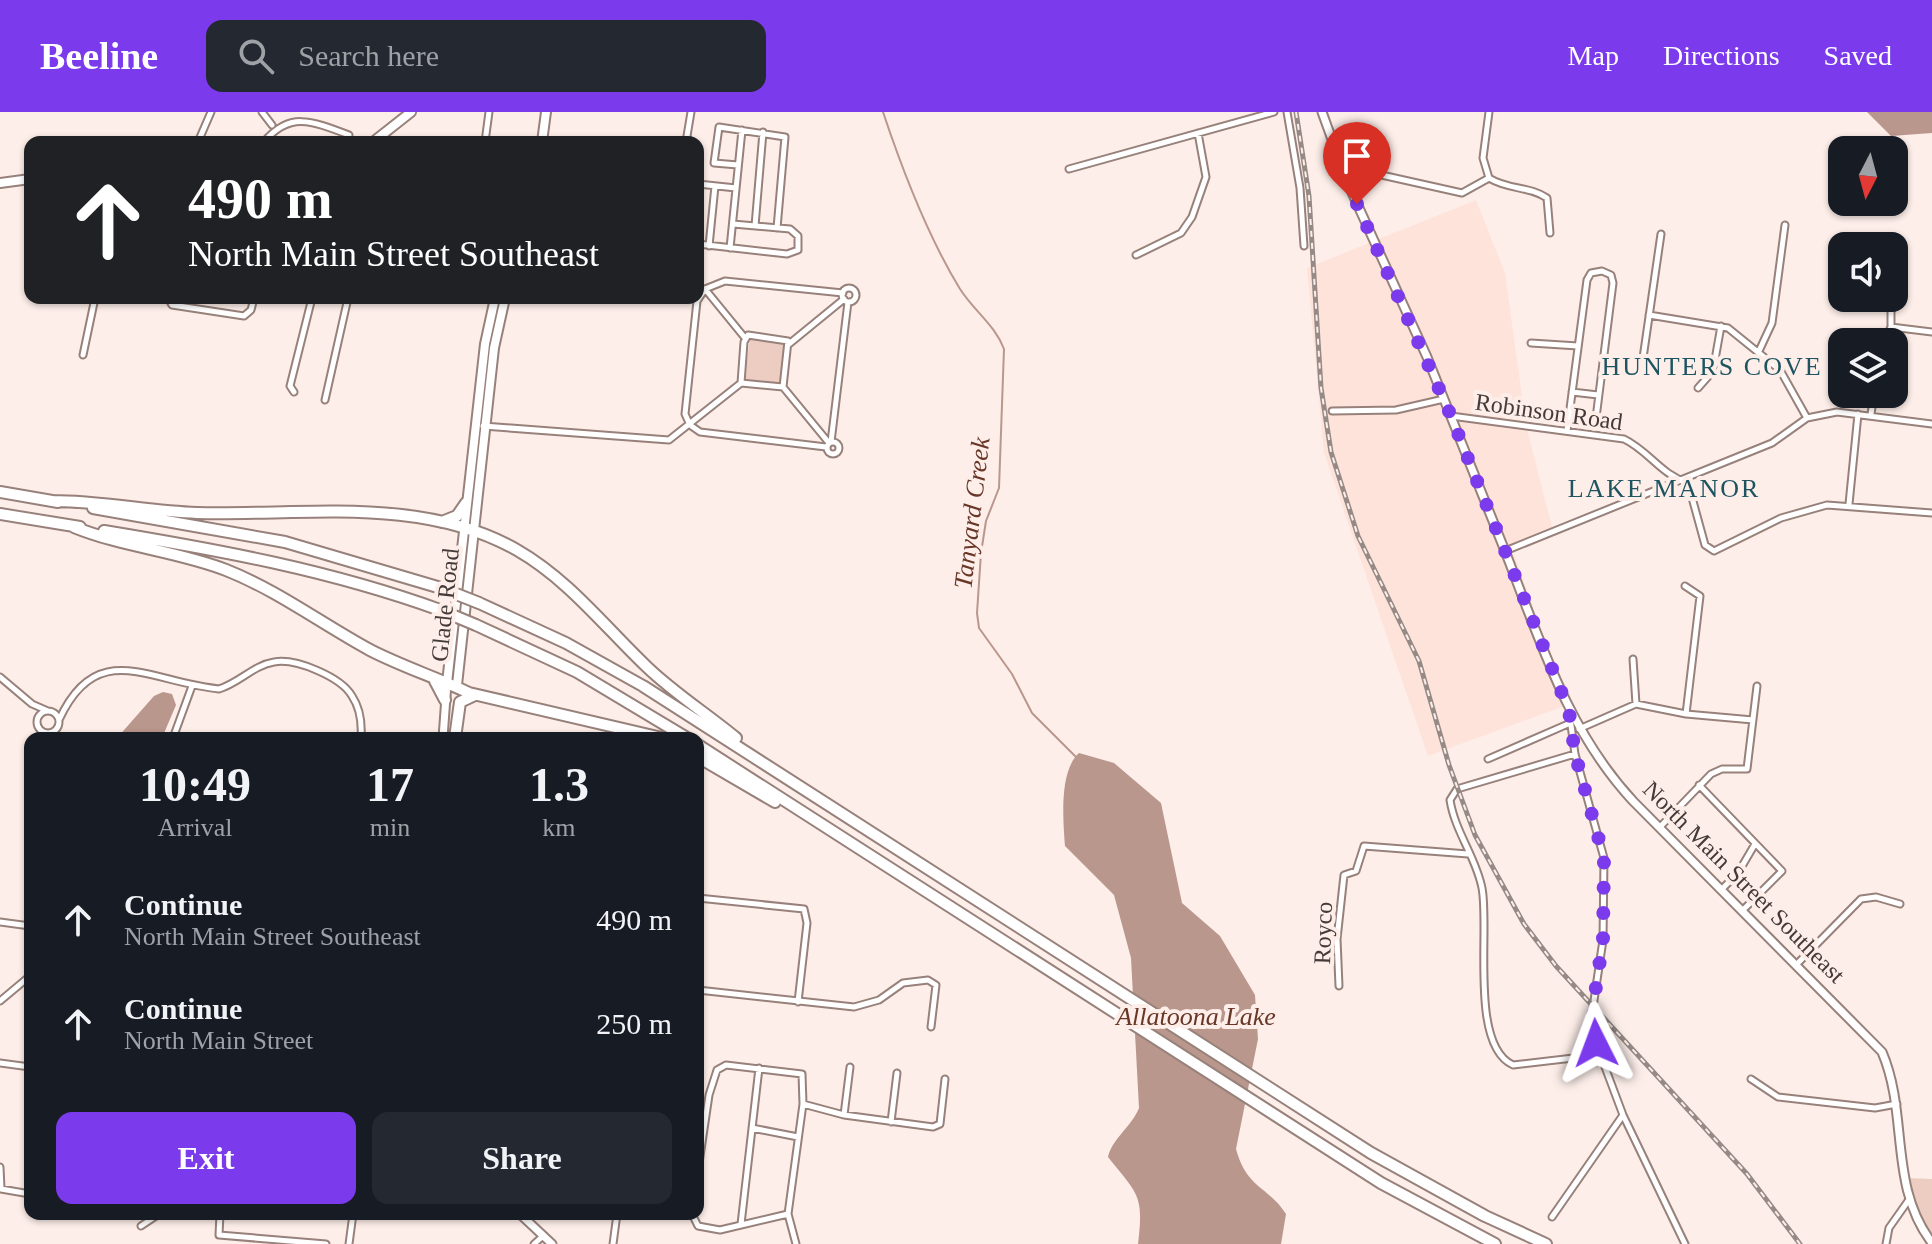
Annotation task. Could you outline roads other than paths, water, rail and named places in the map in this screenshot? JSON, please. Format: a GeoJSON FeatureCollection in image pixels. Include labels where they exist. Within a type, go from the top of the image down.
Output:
{"type":"FeatureCollection","features":[{"type":"Feature","properties":{"kind":"highway"},"geometry":{"type":"LineString","coordinates":[[0,492],[300,546],[441,588],[609,666],[764,762],[1371,1153],[1464,1206],[1546,1244]]}},
{"type":"Feature","properties":{"kind":"highway"},"geometry":{"type":"LineString","coordinates":[[52,501],[191,513],[336,510],[441,522],[468,529],[518,551],[557,578],[661,679],[764,762]]}},
{"type":"Feature","properties":{"kind":"highway"},"geometry":{"type":"LineString","coordinates":[[441,522],[457,516],[466,503]]}},
{"type":"Feature","properties":{"kind":"highway"},"geometry":{"type":"LineString","coordinates":[[0,514],[281,562],[363,584],[476,625],[588,678],[677,732]]}},
{"type":"Feature","properties":{"kind":"highway"},"geometry":{"type":"LineString","coordinates":[[74,527],[202,562],[247,579],[367,648],[435,681],[452,684],[475,695],[636,732]]}},
{"type":"Feature","properties":{"kind":"highway"},"geometry":{"type":"LineString","coordinates":[[435,681],[445,705]]}},
{"type":"Feature","properties":{"kind":"highway"},"geometry":{"type":"LineString","coordinates":[[454,732],[460,702],[475,695]]}},
{"type":"Feature","properties":{"kind":"highway"},"geometry":{"type":"LineString","coordinates":[[704,749],[1381,1183],[1495,1244]]}},
{"type":"Feature","properties":{"kind":"highway"},"geometry":{"type":"LineString","coordinates":[[704,760],[841,837]]}},
{"type":"Feature","properties":{"kind":"main road"},"geometry":{"type":"LineString","coordinates":[[386,136],[411,112]]}},
{"type":"Feature","properties":{"kind":"main road"},"geometry":{"type":"LineString","coordinates":[[543,136],[546,112]]}},
{"type":"Feature","properties":{"kind":"main road"},"geometry":{"type":"LineString","coordinates":[[0,183],[24,180]]}},
{"type":"Feature","properties":{"kind":"main road"},"geometry":{"type":"LineString","coordinates":[[468,529],[484,437],[480,427],[480,387],[494,304]]}},
{"type":"Feature","properties":{"kind":"main road"},"geometry":{"type":"LineString","coordinates":[[468,529],[466,503],[504,304]]}},
{"type":"Feature","properties":{"kind":"main road","name":"Glade Road"},"geometry":{"type":"LineString","coordinates":[[452,684],[449,664],[468,529]]}},
{"type":"Feature","properties":{"kind":"main road","name":"Glade Road"},"geometry":{"type":"LineString","coordinates":[[452,684],[468,529]]}},
{"type":"Feature","properties":{"kind":"street"},"geometry":{"type":"LineString","coordinates":[[201,136],[211,112]]}},
{"type":"Feature","properties":{"kind":"street"},"geometry":{"type":"LineString","coordinates":[[262,112],[272,125]]}},
{"type":"Feature","properties":{"kind":"street"},"geometry":{"type":"LineString","coordinates":[[486,136],[489,112]]}},
{"type":"Feature","properties":{"kind":"street"},"geometry":{"type":"LineString","coordinates":[[1069,169],[1274,112]]}},
{"type":"Feature","properties":{"kind":"street"},"geometry":{"type":"LineString","coordinates":[[1287,112],[1300,188],[1304,246]]}},
{"type":"Feature","properties":{"kind":"street","name":"North Main Street Southeast"},"geometry":{"type":"LineString","coordinates":[[1322,112],[1349,186],[1444,399],[1578,729],[1609,774],[1879,1046],[1892,1077],[1898,1104],[1901,1166],[1908,1201],[1932,1243]]}},
{"type":"Feature","properties":{"kind":"street"},"geometry":{"type":"LineString","coordinates":[[1489,112],[1483,158],[1489,178],[1508,188],[1539,192],[1547,198],[1550,233]]}},
{"type":"Feature","properties":{"kind":"street"},"geometry":{"type":"LineString","coordinates":[[299,113],[349,135]]}},
{"type":"Feature","properties":{"kind":"street"},"geometry":{"type":"LineString","coordinates":[[687,136],[690,113]]}},
{"type":"Feature","properties":{"kind":"street"},"geometry":{"type":"LineString","coordinates":[[267,136],[278,119]]}},
{"type":"Feature","properties":{"kind":"street"},"geometry":{"type":"LineString","coordinates":[[738,165],[714,163],[717,129],[785,137],[777,228]]}},
{"type":"Feature","properties":{"kind":"street"},"geometry":{"type":"LineString","coordinates":[[730,248],[742,130]]}},
{"type":"Feature","properties":{"kind":"street"},"geometry":{"type":"LineString","coordinates":[[755,226],[763,132]]}},
{"type":"Feature","properties":{"kind":"street"},"geometry":{"type":"LineString","coordinates":[[1136,255],[1175,236],[1189,223],[1206,177],[1198,133]]}},
{"type":"Feature","properties":{"kind":"street"},"geometry":{"type":"LineString","coordinates":[[1349,186],[1377,174],[1462,193],[1489,178]]}},
{"type":"Feature","properties":{"kind":"street"},"geometry":{"type":"LineString","coordinates":[[704,185],[736,188]]}},
{"type":"Feature","properties":{"kind":"street"},"geometry":{"type":"LineString","coordinates":[[709,246],[715,186]]}},
{"type":"Feature","properties":{"kind":"street"},"geometry":{"type":"LineString","coordinates":[[704,245],[795,253],[799,241],[796,232],[733,224]]}},
{"type":"Feature","properties":{"kind":"street"},"geometry":{"type":"LineString","coordinates":[[1759,351],[1772,323],[1785,225]]}},
{"type":"Feature","properties":{"kind":"street"},"geometry":{"type":"LineString","coordinates":[[1642,365],[1661,234]]}},
{"type":"Feature","properties":{"kind":"street"},"geometry":{"type":"LineString","coordinates":[[1567,431],[1591,273],[1602,271],[1611,275],[1613,283],[1596,418]]}},
{"type":"Feature","properties":{"kind":"street"},"geometry":{"type":"LineString","coordinates":[[745,339],[705,289],[725,281],[845,298]]}},
{"type":"Feature","properties":{"kind":"street"},"geometry":{"type":"LineString","coordinates":[[783,387],[789,344],[845,298]]}},
{"type":"Feature","properties":{"kind":"street"},"geometry":{"type":"LineString","coordinates":[[829,444],[845,298]]}},
{"type":"Feature","properties":{"kind":"street"},"geometry":{"type":"LineString","coordinates":[[83,355],[94,304]]}},
{"type":"Feature","properties":{"kind":"street"},"geometry":{"type":"LineString","coordinates":[[171,304],[244,316],[252,304]]}},
{"type":"Feature","properties":{"kind":"street"},"geometry":{"type":"LineString","coordinates":[[294,392],[290,386],[310,304]]}},
{"type":"Feature","properties":{"kind":"street"},"geometry":{"type":"LineString","coordinates":[[325,400],[347,304]]}},
{"type":"Feature","properties":{"kind":"street"},"geometry":{"type":"LineString","coordinates":[[697,304],[685,414],[690,425],[700,432],[829,444]]}},
{"type":"Feature","properties":{"kind":"street"},"geometry":{"type":"LineString","coordinates":[[1891,312],[1891,327],[1932,332]]}},
{"type":"Feature","properties":{"kind":"street"},"geometry":{"type":"LineString","coordinates":[[1649,315],[1721,326],[1759,351],[1780,370],[1807,418]]}},
{"type":"Feature","properties":{"kind":"street"},"geometry":{"type":"LineString","coordinates":[[1698,388],[1713,371],[1721,326]]}},
{"type":"Feature","properties":{"kind":"street"},"geometry":{"type":"LineString","coordinates":[[741,383],[748,335],[786,340],[789,344]]}},
{"type":"Feature","properties":{"kind":"street"},"geometry":{"type":"LineString","coordinates":[[1531,343],[1578,346]]}},
{"type":"Feature","properties":{"kind":"street"},"geometry":{"type":"LineString","coordinates":[[480,427],[658,442],[669,440],[741,383],[783,387],[829,444]]}},
{"type":"Feature","properties":{"kind":"street"},"geometry":{"type":"LineString","coordinates":[[1572,392],[1598,395]]}},
{"type":"Feature","properties":{"kind":"street"},"geometry":{"type":"LineString","coordinates":[[1332,411],[1396,410],[1444,399]]}},
{"type":"Feature","properties":{"kind":"street"},"geometry":{"type":"LineString","coordinates":[[1871,414],[1872,408]]}},
{"type":"Feature","properties":{"kind":"street"},"geometry":{"type":"LineString","coordinates":[[1505,551],[1772,443],[1807,418],[1837,412],[1932,424]]}},
{"type":"Feature","properties":{"kind":"street"},"geometry":{"type":"LineString","coordinates":[[1849,505],[1858,414]]}},
{"type":"Feature","properties":{"kind":"street","name":"Robinson Road"},"geometry":{"type":"LineString","coordinates":[[1451,416],[1624,439],[1677,479]]}},
{"type":"Feature","properties":{"kind":"street"},"geometry":{"type":"LineString","coordinates":[[1677,479],[1688,483],[1705,545],[1712,550],[1802,511],[1849,505],[1932,513]]}},
{"type":"Feature","properties":{"kind":"street"},"geometry":{"type":"LineString","coordinates":[[1685,586],[1700,596],[1686,714]]}},
{"type":"Feature","properties":{"kind":"street"},"geometry":{"type":"LineString","coordinates":[[1633,659],[1636,704]]}},
{"type":"Feature","properties":{"kind":"street"},"geometry":{"type":"LineString","coordinates":[[60,732],[59,723],[66,705],[81,684],[109,669],[206,687],[235,684],[258,667],[288,661],[342,685],[352,694],[361,717],[361,732]]}},
{"type":"Feature","properties":{"kind":"street"},"geometry":{"type":"LineString","coordinates":[[0,677],[32,704],[50,711],[59,723]]}},
{"type":"Feature","properties":{"kind":"street"},"geometry":{"type":"LineString","coordinates":[[442,732],[445,705],[452,684]]}},
{"type":"Feature","properties":{"kind":"street"},"geometry":{"type":"LineString","coordinates":[[452,684],[453,732]]}},
{"type":"Feature","properties":{"kind":"street"},"geometry":{"type":"LineString","coordinates":[[175,732],[192,686]]}},
{"type":"Feature","properties":{"kind":"street"},"geometry":{"type":"LineString","coordinates":[[1660,827],[1716,771],[1747,769],[1757,686]]}},
{"type":"Feature","properties":{"kind":"street"},"geometry":{"type":"LineString","coordinates":[[188,697],[206,687]]}},
{"type":"Feature","properties":{"kind":"street"},"geometry":{"type":"LineString","coordinates":[[32,704],[39,729],[46,732]]}},
{"type":"Feature","properties":{"kind":"street"},"geometry":{"type":"LineString","coordinates":[[1578,729],[1636,704],[1686,714],[1753,720]]}},
{"type":"Feature","properties":{"kind":"street"},"geometry":{"type":"LineString","coordinates":[[38,718],[66,705]]}},
{"type":"Feature","properties":{"kind":"street"},"geometry":{"type":"LineString","coordinates":[[1569,711],[1568,724],[1575,754],[1604,858],[1603,940],[1593,1007],[1599,1055],[1623,1115],[1685,1244]]}},
{"type":"Feature","properties":{"kind":"street"},"geometry":{"type":"LineString","coordinates":[[49,732],[59,723]]}},
{"type":"Feature","properties":{"kind":"street"},"geometry":{"type":"LineString","coordinates":[[1488,759],[1568,724]]}},
{"type":"Feature","properties":{"kind":"street"},"geometry":{"type":"LineString","coordinates":[[1575,754],[1453,792],[1452,813],[1482,886],[1485,997],[1496,1050],[1504,1061],[1513,1065],[1599,1055]]}},
{"type":"Feature","properties":{"kind":"street"},"geometry":{"type":"LineString","coordinates":[[1699,785],[1782,871],[1743,910]]}},
{"type":"Feature","properties":{"kind":"street"},"geometry":{"type":"LineString","coordinates":[[1722,889],[1738,873],[1755,844]]}},
{"type":"Feature","properties":{"kind":"street","name":"Royco"},"geometry":{"type":"LineString","coordinates":[[1339,986],[1337,939],[1344,875],[1356,871],[1364,846],[1468,854]]}},
{"type":"Feature","properties":{"kind":"street"},"geometry":{"type":"LineString","coordinates":[[1797,964],[1861,899],[1876,897],[1900,904]]}},
{"type":"Feature","properties":{"kind":"street"},"geometry":{"type":"LineString","coordinates":[[704,899],[804,909],[807,923],[798,1002]]}},
{"type":"Feature","properties":{"kind":"street"},"geometry":{"type":"LineString","coordinates":[[0,922],[24,925]]}},
{"type":"Feature","properties":{"kind":"street"},"geometry":{"type":"LineString","coordinates":[[704,991],[854,1007],[879,1000],[903,983],[928,980],[936,985],[931,1027]]}},
{"type":"Feature","properties":{"kind":"street"},"geometry":{"type":"LineString","coordinates":[[0,1001],[24,981]]}},
{"type":"Feature","properties":{"kind":"street"},"geometry":{"type":"LineString","coordinates":[[0,1063],[24,1066]]}},
{"type":"Feature","properties":{"kind":"street"},"geometry":{"type":"LineString","coordinates":[[704,1134],[714,1073],[726,1065],[802,1074],[803,1104],[788,1214],[796,1244]]}},
{"type":"Feature","properties":{"kind":"street"},"geometry":{"type":"LineString","coordinates":[[844,1115],[850,1067]]}},
{"type":"Feature","properties":{"kind":"street"},"geometry":{"type":"LineString","coordinates":[[741,1224],[759,1068]]}},
{"type":"Feature","properties":{"kind":"street"},"geometry":{"type":"LineString","coordinates":[[891,1122],[897,1073]]}},
{"type":"Feature","properties":{"kind":"street"},"geometry":{"type":"LineString","coordinates":[[803,1104],[844,1115],[933,1127],[940,1124],[945,1079]]}},
{"type":"Feature","properties":{"kind":"street"},"geometry":{"type":"LineString","coordinates":[[1751,1079],[1778,1097],[1875,1108],[1898,1104]]}},
{"type":"Feature","properties":{"kind":"street"},"geometry":{"type":"LineString","coordinates":[[1552,1217],[1623,1115]]}},
{"type":"Feature","properties":{"kind":"street"},"geometry":{"type":"LineString","coordinates":[[752,1128],[798,1137]]}},
{"type":"Feature","properties":{"kind":"street"},"geometry":{"type":"LineString","coordinates":[[0,1167],[1,1189],[24,1193]]}},
{"type":"Feature","properties":{"kind":"street"},"geometry":{"type":"LineString","coordinates":[[1886,1244],[1889,1228],[1908,1201]]}},
{"type":"Feature","properties":{"kind":"street"},"geometry":{"type":"LineString","coordinates":[[694,1220],[709,1230],[788,1214]]}},
{"type":"Feature","properties":{"kind":"street"},"geometry":{"type":"LineString","coordinates":[[141,1226],[150,1220]]}},
{"type":"Feature","properties":{"kind":"street"},"geometry":{"type":"LineString","coordinates":[[220,1220],[219,1235],[326,1244]]}},
{"type":"Feature","properties":{"kind":"street"},"geometry":{"type":"LineString","coordinates":[[349,1244],[352,1220]]}},
{"type":"Feature","properties":{"kind":"street"},"geometry":{"type":"LineString","coordinates":[[526,1220],[552,1244]]}},
{"type":"Feature","properties":{"kind":"street"},"geometry":{"type":"LineString","coordinates":[[613,1244],[616,1220]]}},
{"type":"Feature","properties":{"kind":"street"},"geometry":{"type":"LineString","coordinates":[[534,1244],[543,1236]]}},
{"type":"Feature","properties":{"kind":"water"},"geometry":{"type":"Polygon","coordinates":[[[1867,112],[1932,112],[1932,133],[1891,136],[1867,112]]]}},
{"type":"Feature","properties":{"kind":"water"},"geometry":{"type":"Polygon","coordinates":[[[163,692],[172,694],[176,705],[165,732],[122,732],[154,696],[163,692]]]}},
{"type":"Feature","properties":{"kind":"water","name":"Allatoona Lake"},"geometry":{"type":"Polygon","coordinates":[[[1079,753],[1114,763],[1161,803],[1182,903],[1220,936],[1255,995],[1258,1039],[1236,1149],[1252,1180],[1286,1214],[1281,1244],[1138,1244],[1140,1215],[1136,1196],[1108,1157],[1139,1108],[1131,958],[1114,895],[1065,846],[1065,783],[1079,753]]]}},
{"type":"Feature","properties":{"kind":"waterway","name":"Tanyard Creek"},"geometry":{"type":"LineString","coordinates":[[883,112],[907,180],[937,247],[960,289],[1004,349],[999,488],[986,521],[981,553],[979,628],[1012,674],[1032,713],[1076,757]]}},
{"type":"Feature","properties":{"kind":"railway"},"geometry":{"type":"LineString","coordinates":[[1296,112],[1309,196],[1321,388],[1331,452],[1358,536],[1419,661],[1449,765],[1475,835],[1524,924],[1556,966],[1747,1174],[1800,1244]]}},
{"type":"Feature","properties":{"kind":"district","name":"HUNTERS COVE"},"geometry":{"type":"Point","coordinates":[1712,366]}},
{"type":"Feature","properties":{"kind":"district","name":"LAKE MANOR"},"geometry":{"type":"Point","coordinates":[1664,488]}}]}
